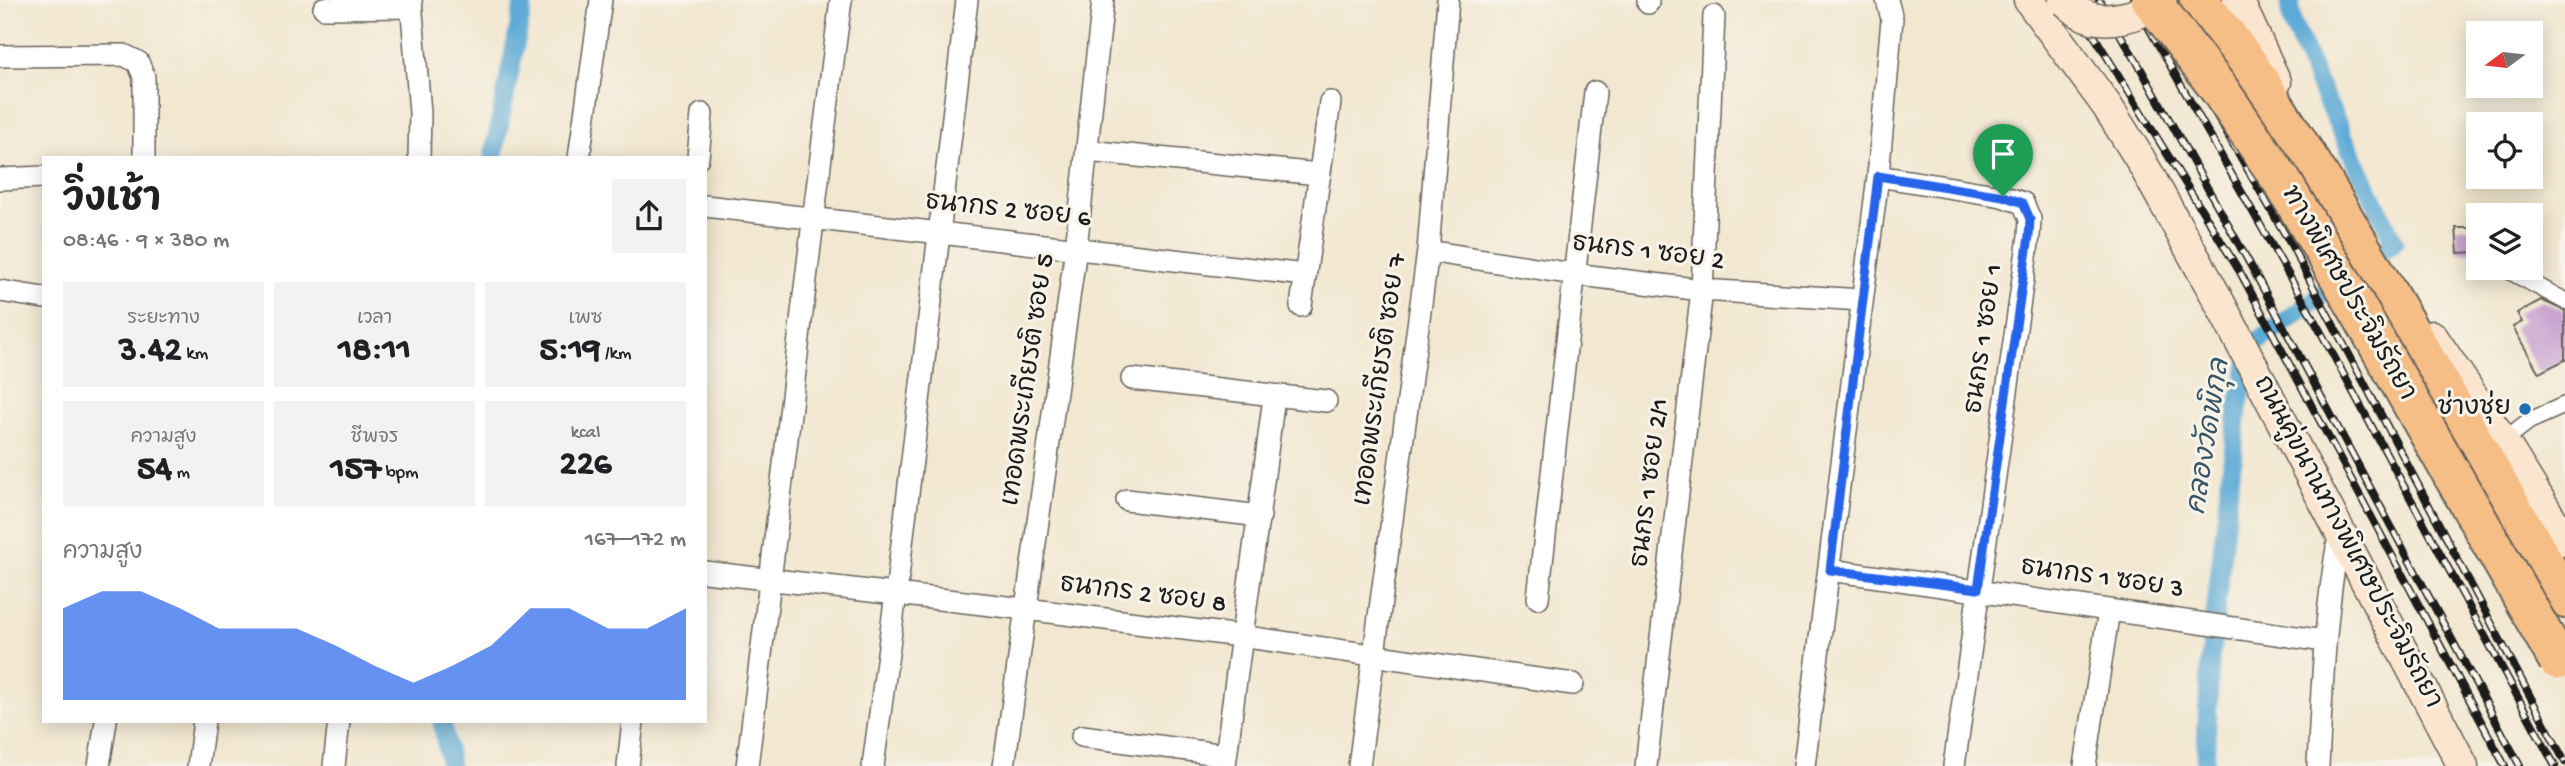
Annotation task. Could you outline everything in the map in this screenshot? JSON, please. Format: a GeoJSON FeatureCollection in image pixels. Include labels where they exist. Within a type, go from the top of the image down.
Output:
{"type":"FeatureCollection","features":[{"type":"Feature","properties":{"kind":"highway","name":"ทางพิเศษประจิมรัถยา"},"geometry":{"type":"LineString","coordinates":[[2151,0],[2220,89],[2283,183],[2565,673]]}},
{"type":"Feature","properties":{"kind":"highway","name":"ทางพิเศษประจิมรัถยา"},"geometry":{"type":"LineString","coordinates":[[2199,0],[2247,62],[2322,180],[2565,599]]}},
{"type":"Feature","properties":{"kind":"main road"},"geometry":{"type":"LineString","coordinates":[[2064,0],[2082,15],[2102,19],[2137,13],[2161,0]]}},
{"type":"Feature","properties":{"kind":"main road"},"geometry":{"type":"LineString","coordinates":[[2238,0],[2278,85],[2364,230],[2503,441],[2565,541]]}},
{"type":"Feature","properties":{"kind":"main road","name":"ถนนคู่ขนานทางพิเศษประจิมรัถยา"},"geometry":{"type":"LineString","coordinates":[[2030,1],[2107,106],[2140,159],[2255,369],[2463,766]]}},
{"type":"Feature","properties":{"kind":"street"},"geometry":{"type":"LineString","coordinates":[[579,156],[601,0]]}},
{"type":"Feature","properties":{"kind":"street"},"geometry":{"type":"LineString","coordinates":[[747,766],[812,219],[841,0]]}},
{"type":"Feature","properties":{"kind":"street"},"geometry":{"type":"LineString","coordinates":[[873,766],[967,0]]}},
{"type":"Feature","properties":{"kind":"street","name":"เทอดพระเกียรติ ซอย 5"},"geometry":{"type":"LineString","coordinates":[[1004,766],[1076,248],[1103,0]]}},
{"type":"Feature","properties":{"kind":"street","name":"เทอดพระเกียรติ ซอย 7"},"geometry":{"type":"LineString","coordinates":[[1359,766],[1428,251],[1448,0]]}},
{"type":"Feature","properties":{"kind":"street"},"geometry":{"type":"LineString","coordinates":[[1804,766],[1878,176],[1892,19],[1887,0]]}},
{"type":"Feature","properties":{"kind":"street"},"geometry":{"type":"LineString","coordinates":[[324,8],[411,3],[420,113],[419,156]]}},
{"type":"Feature","properties":{"kind":"street","name":"ธนกร 1 ซอย 2/1"},"geometry":{"type":"LineString","coordinates":[[1646,766],[1702,290],[1714,16]]}},
{"type":"Feature","properties":{"kind":"street"},"geometry":{"type":"LineString","coordinates":[[0,57],[124,55],[138,62],[144,77],[144,156]]}},
{"type":"Feature","properties":{"kind":"street"},"geometry":{"type":"LineString","coordinates":[[1538,598],[1595,92]]}},
{"type":"Feature","properties":{"kind":"street"},"geometry":{"type":"LineString","coordinates":[[1301,306],[1330,102]]}},
{"type":"Feature","properties":{"kind":"street"},"geometry":{"type":"LineString","coordinates":[[698,156],[702,114]]}},
{"type":"Feature","properties":{"kind":"street"},"geometry":{"type":"LineString","coordinates":[[1087,151],[1319,174]]}},
{"type":"Feature","properties":{"kind":"street","name":"ธนกร 1 ซอย 1"},"geometry":{"type":"LineString","coordinates":[[1878,176],[2003,196],[2023,203],[2030,219],[1954,766]]}},
{"type":"Feature","properties":{"kind":"street"},"geometry":{"type":"LineString","coordinates":[[0,178],[42,177]]}},
{"type":"Feature","properties":{"kind":"street","name":"ธนากร 2 ซอย 6"},"geometry":{"type":"LineString","coordinates":[[707,206],[1305,275]]}},
{"type":"Feature","properties":{"kind":"street","name":"ธนกร 1 ซอย 2"},"geometry":{"type":"LineString","coordinates":[[1428,251],[1573,274],[1702,290],[1862,300]]}},
{"type":"Feature","properties":{"kind":"street"},"geometry":{"type":"LineString","coordinates":[[2526,280],[2565,301]]}},
{"type":"Feature","properties":{"kind":"street"},"geometry":{"type":"LineString","coordinates":[[0,291],[42,298]]}},
{"type":"Feature","properties":{"kind":"street"},"geometry":{"type":"LineString","coordinates":[[1132,379],[1326,401]]}},
{"type":"Feature","properties":{"kind":"street"},"geometry":{"type":"LineString","coordinates":[[1082,736],[1226,761],[1240,636],[1260,516],[1274,396]]}},
{"type":"Feature","properties":{"kind":"street"},"geometry":{"type":"LineString","coordinates":[[2503,441],[2529,421],[2565,405]]}},
{"type":"Feature","properties":{"kind":"street"},"geometry":{"type":"LineString","coordinates":[[1127,500],[1260,516]]}},
{"type":"Feature","properties":{"kind":"street"},"geometry":{"type":"LineString","coordinates":[[2318,766],[2331,575],[2340,531]]}},
{"type":"Feature","properties":{"kind":"street","name":"ธนากร 1 ซอย 3"},"geometry":{"type":"LineString","coordinates":[[1830,570],[2325,640]]}},
{"type":"Feature","properties":{"kind":"street","name":"ธนากร 2 ซอย 8"},"geometry":{"type":"LineString","coordinates":[[707,572],[1240,636],[1573,684]]}},
{"type":"Feature","properties":{"kind":"street"},"geometry":{"type":"LineString","coordinates":[[2085,766],[2109,610]]}},
{"type":"Feature","properties":{"kind":"street"},"geometry":{"type":"LineString","coordinates":[[99,766],[106,723]]}},
{"type":"Feature","properties":{"kind":"street"},"geometry":{"type":"LineString","coordinates":[[198,766],[204,723]]}},
{"type":"Feature","properties":{"kind":"street"},"geometry":{"type":"LineString","coordinates":[[334,766],[340,723]]}},
{"type":"Feature","properties":{"kind":"street"},"geometry":{"type":"LineString","coordinates":[[628,766],[633,723]]}},
{"type":"Feature","properties":{"kind":"building"},"geometry":{"type":"Polygon","coordinates":[[[2456,228],[2466,228],[2466,253],[2458,253],[2456,228]]]}},
{"type":"Feature","properties":{"kind":"building"},"geometry":{"type":"Polygon","coordinates":[[[2541,300],[2565,311],[2565,360],[2539,373],[2513,327],[2522,322],[2517,313],[2541,300]]]}},
{"type":"Feature","properties":{"kind":"waterway"},"geometry":{"type":"LineString","coordinates":[[493,156],[524,0]]}},
{"type":"Feature","properties":{"kind":"waterway","name":"คลองวัดพิกุล"},"geometry":{"type":"LineString","coordinates":[[2205,766],[2210,661],[2238,408],[2253,345],[2394,242],[2319,85],[2292,22],[2290,0]]}},
{"type":"Feature","properties":{"kind":"waterway"},"geometry":{"type":"LineString","coordinates":[[442,723],[450,766]]}},
{"type":"Feature","properties":{"kind":"railway"},"geometry":{"type":"LineString","coordinates":[[2072,0],[2240,272],[2505,766]]}},
{"type":"Feature","properties":{"kind":"railway"},"geometry":{"type":"LineString","coordinates":[[2099,0],[2137,62],[2251,266],[2520,766]]}},
{"type":"Feature","properties":{"kind":"railway"},"geometry":{"type":"LineString","coordinates":[[2133,0],[2318,327],[2555,766]]}},
{"type":"Feature","properties":{"kind":"railway"},"geometry":{"type":"LineString","coordinates":[[2150,0],[2290,243],[2565,762]]}},
{"type":"Feature","properties":{"kind":"place","name":"ช่างชุ่ย"},"geometry":{"type":"Point","coordinates":[2525,409]}},
{"type":"Feature","properties":{"kind":"route"},"geometry":{"type":"LineString","coordinates":[[1878,176],[2003,196],[2023,203],[2030,219],[2029,236],[1978,589],[1830,570],[1878,176]]}}]}
